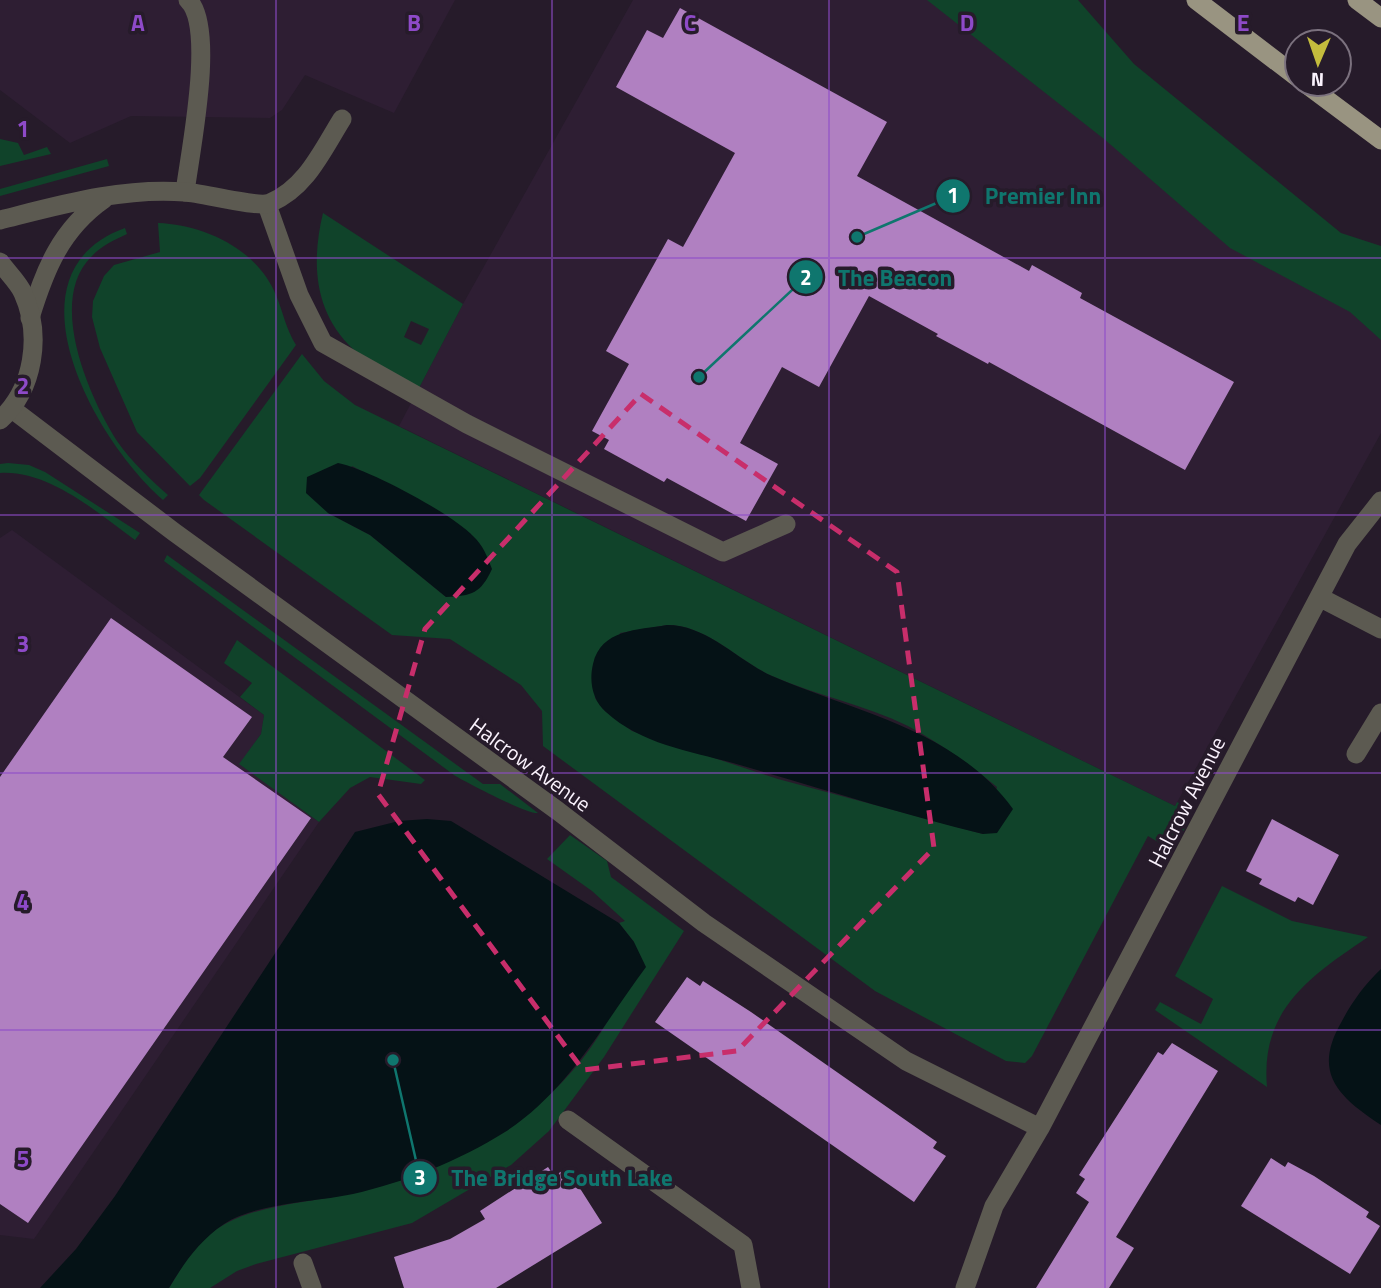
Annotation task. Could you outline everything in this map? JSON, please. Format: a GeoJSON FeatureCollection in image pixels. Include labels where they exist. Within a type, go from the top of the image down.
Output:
{"type":"FeatureCollection","features":[{"type":"Feature","properties":{"kind":"main road"},"geometry":{"type":"LineString","coordinates":[[1196,0],[1283,66]]}},
{"type":"Feature","properties":{"kind":"main road"},"geometry":{"type":"LineString","coordinates":[[1357,0],[1381,18]]}},
{"type":"Feature","properties":{"kind":"main road"},"geometry":{"type":"LineString","coordinates":[[1325,98],[1381,140]]}},
{"type":"Feature","properties":{"kind":"street"},"geometry":{"type":"LineString","coordinates":[[185,192],[203,40],[196,8],[188,0]]}},
{"type":"Feature","properties":{"kind":"street"},"geometry":{"type":"LineString","coordinates":[[0,220],[60,203],[134,192],[185,192],[267,205],[300,185],[342,120]]}},
{"type":"Feature","properties":{"kind":"street"},"geometry":{"type":"LineString","coordinates":[[30,318],[44,273],[57,247],[83,214],[105,198]]}},
{"type":"Feature","properties":{"kind":"street"},"geometry":{"type":"LineString","coordinates":[[267,205],[299,295],[323,343],[467,424],[723,552],[786,524]]}},
{"type":"Feature","properties":{"kind":"street"},"geometry":{"type":"LineString","coordinates":[[0,262],[23,292],[34,331],[30,372],[6,415]]}},
{"type":"Feature","properties":{"kind":"street","name":"Halcrow Avenue"},"geometry":{"type":"LineString","coordinates":[[6,415],[174,532],[558,811],[704,923],[906,1061],[1040,1128]]}},
{"type":"Feature","properties":{"kind":"street","name":"Halcrow Avenue"},"geometry":{"type":"LineString","coordinates":[[965,1288],[994,1206],[1040,1128],[1347,544],[1381,501]]}},
{"type":"Feature","properties":{"kind":"street"},"geometry":{"type":"LineString","coordinates":[[1319,597],[1381,629]]}},
{"type":"Feature","properties":{"kind":"street"},"geometry":{"type":"LineString","coordinates":[[1356,754],[1381,713]]}},
{"type":"Feature","properties":{"kind":"street"},"geometry":{"type":"LineString","coordinates":[[568,1120],[743,1245],[751,1288]]}},
{"type":"Feature","properties":{"kind":"street"},"geometry":{"type":"LineString","coordinates":[[303,1263],[312,1288]]}},
{"type":"Feature","properties":{"kind":"highlighted area"},"geometry":{"type":"Polygon","coordinates":[[[641,394],[897,572],[934,848],[737,1051],[583,1070],[378,794],[425,629],[641,394]]]}},
{"type":"Feature","properties":{"kind":"shaded area"},"geometry":{"type":"Polygon","coordinates":[[[0,0],[455,0],[394,113],[305,75],[282,110],[270,118],[131,116],[70,143],[0,90],[0,0]]]}},
{"type":"Feature","properties":{"kind":"shaded area"},"geometry":{"type":"Polygon","coordinates":[[[633,0],[966,0],[1381,289],[1381,433],[1175,806],[399,426],[463,304],[633,0]]]}},
{"type":"Feature","properties":{"kind":"shaded area"},"geometry":{"type":"Polygon","coordinates":[[[338,463],[369,474],[429,504],[473,536],[492,569],[484,583],[475,592],[446,597],[370,535],[328,513],[306,493],[307,477],[338,463]]]}},
{"type":"Feature","properties":{"kind":"shaded area"},"geometry":{"type":"Polygon","coordinates":[[[12,530],[264,715],[261,734],[240,764],[319,822],[34,1239],[0,1235],[0,538],[12,530]]]}},
{"type":"Feature","properties":{"kind":"shaded area"},"geometry":{"type":"Polygon","coordinates":[[[667,625],[682,627],[709,637],[772,676],[903,726],[934,742],[963,760],[989,782],[1013,809],[997,833],[983,834],[683,750],[634,732],[597,702],[591,677],[593,664],[597,652],[612,638],[633,630],[667,625]]]}},
{"type":"Feature","properties":{"kind":"shaded area"},"geometry":{"type":"Polygon","coordinates":[[[399,821],[451,821],[619,923],[634,942],[646,967],[566,1078],[527,1116],[505,1132],[450,1161],[373,1189],[269,1207],[237,1217],[207,1238],[180,1270],[169,1288],[40,1288],[76,1249],[115,1196],[355,832],[399,821]]]}},
{"type":"Feature","properties":{"kind":"shaded area"},"geometry":{"type":"Polygon","coordinates":[[[1381,969],[1381,1125],[1341,1093],[1330,1069],[1329,1055],[1333,1039],[1350,1007],[1381,969]]]}},
{"type":"Feature","properties":{"kind":"green space"},"geometry":{"type":"Polygon","coordinates":[[[927,0],[1078,0],[1134,64],[1341,233],[1381,246],[1381,340],[1350,312],[1230,248],[1104,139],[927,0]]]}},
{"type":"Feature","properties":{"kind":"green space"},"geometry":{"type":"Polygon","coordinates":[[[0,139],[18,143],[24,155],[47,147],[51,154],[0,166],[0,139]]]}},
{"type":"Feature","properties":{"kind":"green space"},"geometry":{"type":"Polygon","coordinates":[[[107,159],[109,166],[0,196],[0,189],[107,159]]]}},
{"type":"Feature","properties":{"kind":"green space"},"geometry":{"type":"Polygon","coordinates":[[[323,213],[463,304],[419,388],[360,355],[340,335],[323,303],[319,286],[319,232],[323,213]],[[411,321],[404,337],[421,345],[429,329],[411,321]]]}},
{"type":"Feature","properties":{"kind":"green space"},"geometry":{"type":"Polygon","coordinates":[[[158,223],[211,235],[243,253],[267,279],[296,345],[200,478],[190,486],[137,432],[100,348],[92,317],[93,301],[104,276],[114,265],[160,252],[158,223]]]}},
{"type":"Feature","properties":{"kind":"green space"},"geometry":{"type":"Polygon","coordinates":[[[125,228],[127,234],[95,253],[78,276],[73,298],[73,323],[85,375],[106,422],[128,456],[168,495],[163,500],[137,474],[111,439],[89,400],[72,359],[64,319],[69,281],[88,250],[125,228]]]}},
{"type":"Feature","properties":{"kind":"green space"},"geometry":{"type":"Polygon","coordinates":[[[302,354],[324,381],[355,405],[1175,806],[1177,802],[1187,808],[1187,824],[1173,851],[1148,836],[1032,1056],[1025,1063],[1006,1061],[875,991],[543,746],[542,711],[521,685],[450,639],[392,635],[199,495],[302,354]],[[352,466],[328,513],[370,535],[446,597],[471,534],[417,500],[352,466]],[[667,625],[620,633],[595,698],[605,711],[632,731],[778,779],[983,834],[997,787],[943,747],[892,719],[772,676],[709,637],[682,627],[667,625]]]}},
{"type":"Feature","properties":{"kind":"green space"},"geometry":{"type":"Polygon","coordinates":[[[0,464],[29,465],[45,472],[140,533],[135,540],[72,495],[37,478],[0,473],[0,464]]]}},
{"type":"Feature","properties":{"kind":"green space"},"geometry":{"type":"Polygon","coordinates":[[[167,555],[483,784],[500,784],[538,813],[510,804],[454,775],[164,561],[167,555]]]}},
{"type":"Feature","properties":{"kind":"green space"},"geometry":{"type":"Polygon","coordinates":[[[237,640],[425,780],[421,784],[370,777],[350,788],[319,822],[239,764],[261,734],[264,715],[240,697],[252,683],[224,663],[237,640]]]}},
{"type":"Feature","properties":{"kind":"green space"},"geometry":{"type":"Polygon","coordinates":[[[570,835],[607,861],[611,877],[684,931],[604,1057],[549,1131],[511,1165],[412,1223],[256,1264],[237,1271],[210,1288],[169,1288],[198,1245],[219,1228],[236,1219],[274,1207],[392,1183],[431,1169],[503,1132],[564,1080],[590,1048],[612,1013],[634,942],[619,923],[625,921],[592,891],[547,859],[570,835]]]}},
{"type":"Feature","properties":{"kind":"green space"},"geometry":{"type":"Polygon","coordinates":[[[1222,886],[1292,921],[1368,937],[1309,981],[1281,1016],[1272,1036],[1267,1060],[1267,1087],[1155,1010],[1160,1002],[1201,1024],[1213,999],[1175,976],[1222,886]]]}},
{"type":"Feature","properties":{"kind":"building"},"geometry":{"type":"Polygon","coordinates":[[[680,8],[887,122],[857,176],[1029,271],[1032,265],[1082,293],[1080,298],[1234,382],[1185,470],[989,362],[988,364],[936,336],[938,334],[869,296],[819,387],[782,367],[740,443],[778,464],[746,521],[667,478],[664,482],[604,449],[609,440],[592,431],[629,364],[606,351],[668,239],[683,247],[735,153],[616,87],[647,30],[663,38],[680,8]]]}},
{"type":"Feature","properties":{"kind":"building"},"geometry":{"type":"Polygon","coordinates":[[[111,618],[252,717],[223,757],[311,818],[28,1223],[0,1204],[0,777],[111,618]]]}},
{"type":"Feature","properties":{"kind":"building"},"geometry":{"type":"Polygon","coordinates":[[[1272,819],[1339,855],[1313,905],[1298,897],[1295,902],[1259,884],[1262,879],[1246,871],[1272,819]]]}},
{"type":"Feature","properties":{"kind":"building"},"geometry":{"type":"Polygon","coordinates":[[[687,977],[700,986],[703,981],[751,1012],[937,1142],[933,1148],[946,1156],[914,1202],[655,1022],[687,977]]]}},
{"type":"Feature","properties":{"kind":"building"},"geometry":{"type":"Polygon","coordinates":[[[1172,1043],[1218,1071],[1116,1237],[1134,1248],[1109,1288],[1036,1288],[1089,1202],[1076,1193],[1085,1179],[1079,1175],[1158,1052],[1163,1055],[1172,1043]]]}},
{"type":"Feature","properties":{"kind":"building"},"geometry":{"type":"Polygon","coordinates":[[[1271,1158],[1285,1167],[1288,1162],[1314,1176],[1369,1212],[1366,1217],[1380,1226],[1350,1274],[1241,1206],[1271,1158]]]}},
{"type":"Feature","properties":{"kind":"building"},"geometry":{"type":"Polygon","coordinates":[[[548,1167],[554,1176],[567,1168],[602,1223],[496,1288],[404,1288],[394,1257],[450,1239],[485,1219],[480,1211],[548,1167]]]}},
{"type":"Feature","properties":{"kind":"place","name":"Premier Inn"},"geometry":{"type":"Point","coordinates":[857,237]}},
{"type":"Feature","properties":{"kind":"place","name":"The Beacon"},"geometry":{"type":"Point","coordinates":[699,377]}},
{"type":"Feature","properties":{"kind":"place","name":"The Bridge South Lake"},"geometry":{"type":"Point","coordinates":[393,1060]}}]}
